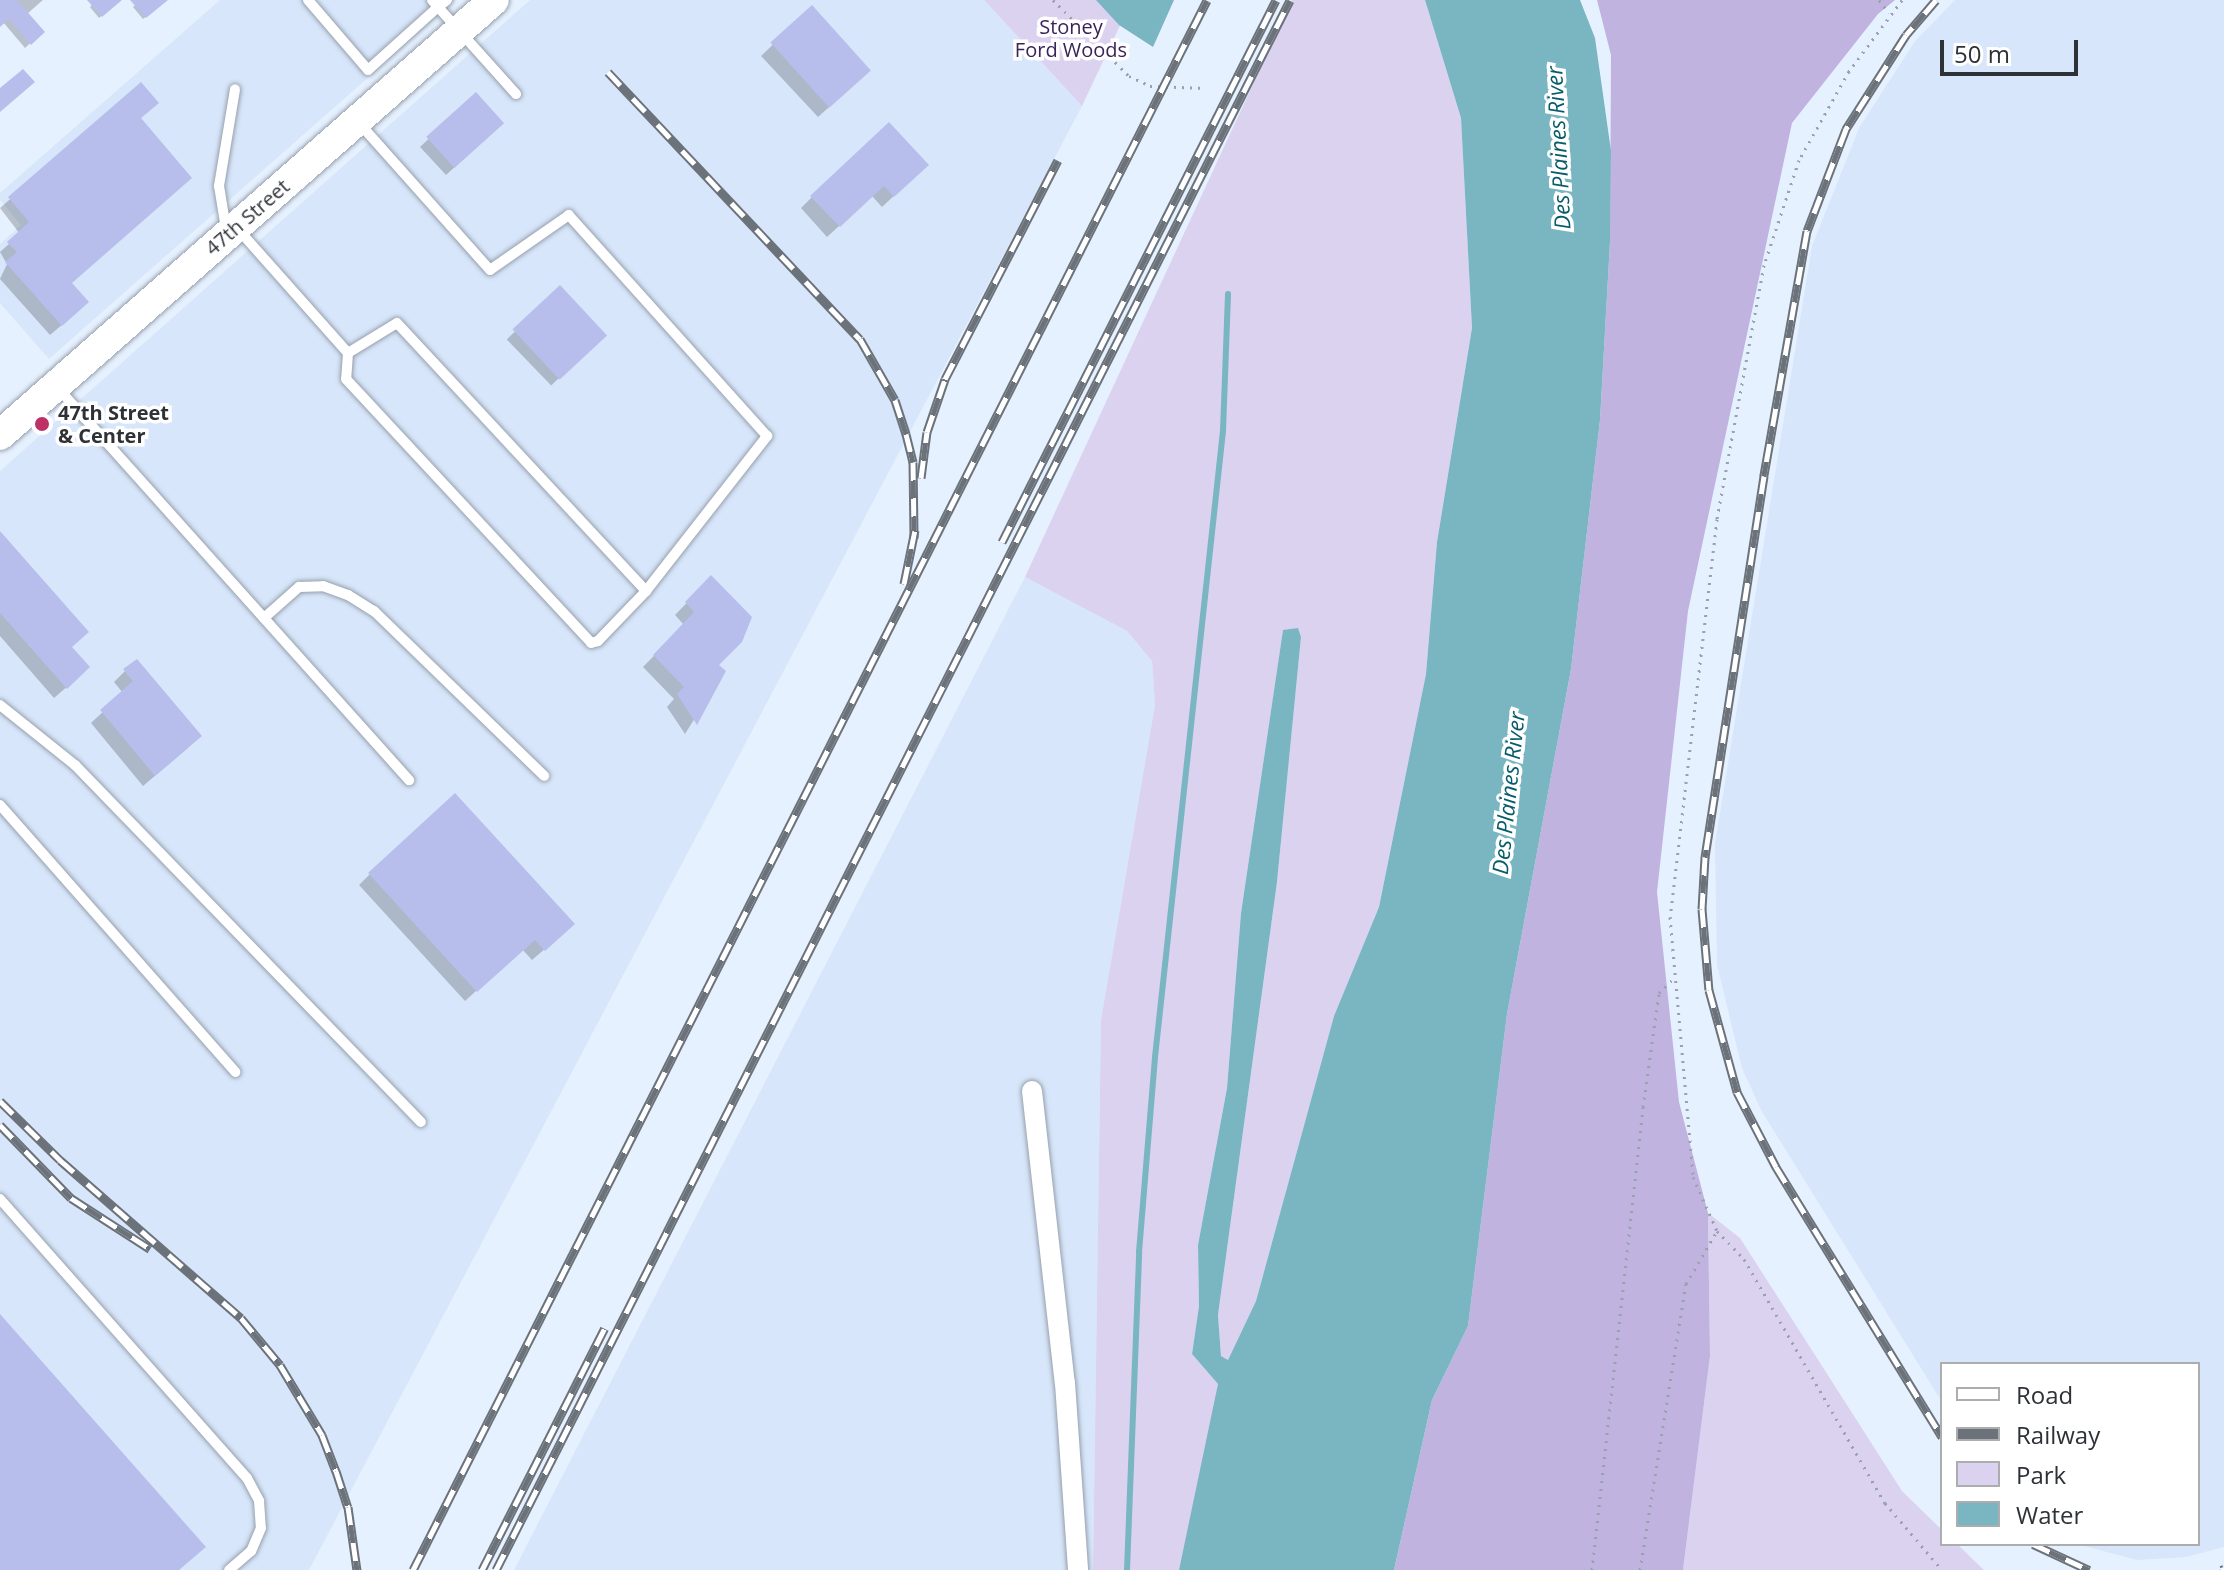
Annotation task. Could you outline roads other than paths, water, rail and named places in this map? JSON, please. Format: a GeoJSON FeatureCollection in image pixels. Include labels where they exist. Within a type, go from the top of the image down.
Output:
{"type":"FeatureCollection","features":[{"type":"Feature","properties":{"kind":"main road","name":"47th Street"},"geometry":{"type":"LineString","coordinates":[[0,435],[494,0]]}},
{"type":"Feature","properties":{"kind":"street"},"geometry":{"type":"LineString","coordinates":[[1032,1091],[1065,1383],[1078,1570]]}},
{"type":"Feature","properties":{"kind":"lane"},"geometry":{"type":"LineString","coordinates":[[308,0],[368,70],[439,2],[516,94]]}},
{"type":"Feature","properties":{"kind":"lane"},"geometry":{"type":"LineString","coordinates":[[393,48],[413,71]]}},
{"type":"Feature","properties":{"kind":"lane"},"geometry":{"type":"LineString","coordinates":[[235,89],[219,186],[231,231],[348,353],[346,379],[591,643],[646,591],[767,436],[569,215],[490,270],[357,121]]}},
{"type":"Feature","properties":{"kind":"lane"},"geometry":{"type":"LineString","coordinates":[[348,353],[397,323],[646,591]]}},
{"type":"Feature","properties":{"kind":"lane"},"geometry":{"type":"LineString","coordinates":[[56,385],[409,780]]}},
{"type":"Feature","properties":{"kind":"lane"},"geometry":{"type":"LineString","coordinates":[[264,618],[299,587],[323,586],[348,595],[374,611],[544,776]]}},
{"type":"Feature","properties":{"kind":"lane"},"geometry":{"type":"LineString","coordinates":[[0,705],[75,765],[421,1122]]}},
{"type":"Feature","properties":{"kind":"lane"},"geometry":{"type":"LineString","coordinates":[[0,805],[235,1072]]}},
{"type":"Feature","properties":{"kind":"lane"},"geometry":{"type":"LineString","coordinates":[[0,1199],[247,1478],[259,1501],[261,1528],[251,1551],[229,1570]]}},
{"type":"Feature","properties":{"kind":"water"},"geometry":{"type":"Polygon","coordinates":[[[1096,0],[1174,0],[1153,47],[1119,25],[1096,0]]]}},
{"type":"Feature","properties":{"kind":"water","name":"Des Plaines River"},"geometry":{"type":"Polygon","coordinates":[[[1425,0],[1580,0],[1595,38],[1611,151],[1610,242],[1600,420],[1571,669],[1507,1014],[1468,1326],[1432,1400],[1394,1570],[1179,1570],[1218,1384],[1192,1354],[1199,1306],[1198,1245],[1227,1088],[1241,913],[1283,630],[1298,628],[1301,637],[1277,882],[1218,1315],[1221,1356],[1228,1360],[1256,1301],[1334,1016],[1379,907],[1426,674],[1437,542],[1472,328],[1461,118],[1425,0]]]}},
{"type":"Feature","properties":{"kind":"waterway"},"geometry":{"type":"LineString","coordinates":[[1127,1570],[1139,1252],[1155,1057],[1223,431],[1228,294]]}},
{"type":"Feature","properties":{"kind":"railway"},"geometry":{"type":"LineString","coordinates":[[413,1570],[1207,0]]}},
{"type":"Feature","properties":{"kind":"railway"},"geometry":{"type":"LineString","coordinates":[[1002,542],[1276,0]]}},
{"type":"Feature","properties":{"kind":"railway"},"geometry":{"type":"LineString","coordinates":[[496,1570],[1290,0]]}},
{"type":"Feature","properties":{"kind":"railway"},"geometry":{"type":"LineString","coordinates":[[1936,0],[1906,35],[1846,129],[1807,231],[1764,476],[1705,857],[1702,909],[1709,990],[1737,1092],[1776,1167],[1940,1434]]}},
{"type":"Feature","properties":{"kind":"railway"},"geometry":{"type":"LineString","coordinates":[[608,72],[860,339],[895,400],[906,434],[913,462],[914,538]]}},
{"type":"Feature","properties":{"kind":"railway"},"geometry":{"type":"LineString","coordinates":[[921,478],[927,432],[945,379],[1058,160]]}},
{"type":"Feature","properties":{"kind":"railway"},"geometry":{"type":"LineString","coordinates":[[904,584],[915,530]]}},
{"type":"Feature","properties":{"kind":"railway"},"geometry":{"type":"LineString","coordinates":[[0,1101],[60,1160],[241,1318],[280,1365],[322,1435],[336,1471],[348,1507],[357,1570]]}},
{"type":"Feature","properties":{"kind":"railway"},"geometry":{"type":"LineString","coordinates":[[0,1125],[71,1198],[150,1249]]}},
{"type":"Feature","properties":{"kind":"railway"},"geometry":{"type":"LineString","coordinates":[[482,1570],[605,1328]]}},
{"type":"Feature","properties":{"kind":"railway"},"geometry":{"type":"LineString","coordinates":[[2037,1546],[2089,1570]]}},
{"type":"Feature","properties":{"kind":"place","name":"47th Street & Center"},"geometry":{"type":"Point","coordinates":[42,424]}},
{"type":"Feature","properties":{"kind":"park label","name":"Stoney Ford Woods"},"geometry":{"type":"Point","coordinates":[1071,38]}}]}
